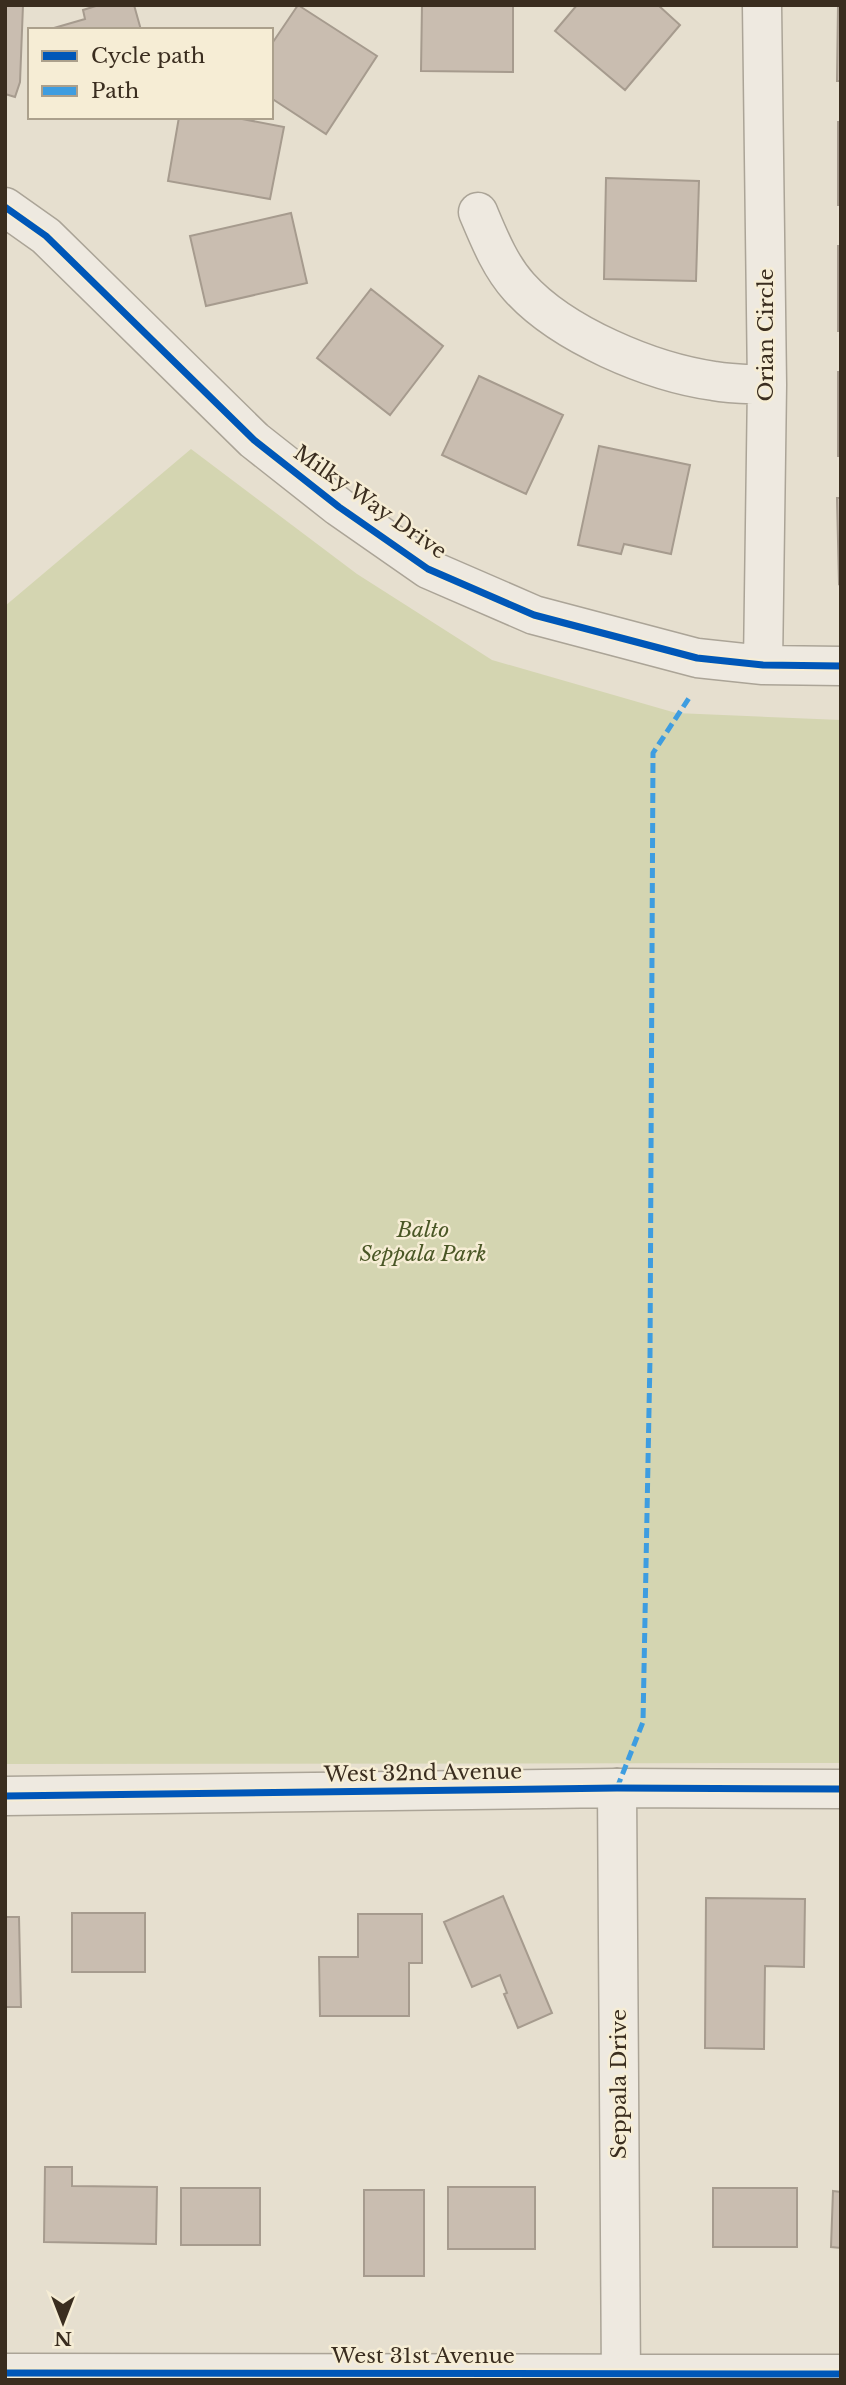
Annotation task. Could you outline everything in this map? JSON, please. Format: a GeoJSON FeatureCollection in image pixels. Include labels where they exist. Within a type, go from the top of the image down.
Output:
{"type":"FeatureCollection","features":[{"type":"Feature","properties":{"kind":"street","name":"Orian Circle"},"geometry":{"type":"LineString","coordinates":[[762,5],[767,385],[763,665]]}},
{"type":"Feature","properties":{"kind":"street","name":"Milky Way Drive"},"geometry":{"type":"LineString","coordinates":[[5,207],[46,236],[254,440],[339,508],[428,569],[534,615],[697,658],[763,665],[841,666]]}},
{"type":"Feature","properties":{"kind":"street"},"geometry":{"type":"LineString","coordinates":[[478,212],[495,251],[518,286],[566,326],[629,357],[674,371],[713,381],[767,385]]}},
{"type":"Feature","properties":{"kind":"street","name":"West 32nd Avenue"},"geometry":{"type":"LineString","coordinates":[[5,1797],[617,1788],[841,1790]]}},
{"type":"Feature","properties":{"kind":"street","name":"Seppala Drive"},"geometry":{"type":"LineString","coordinates":[[617,1788],[621,2377]]}},
{"type":"Feature","properties":{"kind":"street","name":"West 31st Avenue"},"geometry":{"type":"LineString","coordinates":[[5,2372],[621,2377],[841,2374]]}},
{"type":"Feature","properties":{"kind":"green space","name":"Balto Seppala Park"},"geometry":{"type":"Polygon","coordinates":[[[191,449],[357,574],[492,660],[676,713],[841,720],[841,1763],[5,1764],[5,606],[191,449]]]}},
{"type":"Feature","properties":{"kind":"building"},"geometry":{"type":"Polygon","coordinates":[[[5,5],[23,5],[20,82],[15,97],[5,94],[5,5]]]}},
{"type":"Feature","properties":{"kind":"building"},"geometry":{"type":"Polygon","coordinates":[[[99,5],[134,5],[140,28],[54,28],[85,19],[83,10],[99,5]]]}},
{"type":"Feature","properties":{"kind":"building"},"geometry":{"type":"Polygon","coordinates":[[[298,5],[377,56],[326,134],[273,99],[273,42],[298,5]]]}},
{"type":"Feature","properties":{"kind":"building"},"geometry":{"type":"Polygon","coordinates":[[[422,5],[513,5],[513,72],[421,71],[422,5]]]}},
{"type":"Feature","properties":{"kind":"building"},"geometry":{"type":"Polygon","coordinates":[[[577,5],[658,5],[680,25],[625,90],[555,31],[577,5]]]}},
{"type":"Feature","properties":{"kind":"building"},"geometry":{"type":"Polygon","coordinates":[[[838,5],[841,5],[841,81],[837,81],[838,5]]]}},
{"type":"Feature","properties":{"kind":"building"},"geometry":{"type":"Polygon","coordinates":[[[179,119],[242,119],[284,127],[270,199],[168,181],[179,119]]]}},
{"type":"Feature","properties":{"kind":"building"},"geometry":{"type":"Polygon","coordinates":[[[838,122],[841,122],[841,205],[838,205],[838,122]]]}},
{"type":"Feature","properties":{"kind":"building"},"geometry":{"type":"Polygon","coordinates":[[[606,178],[699,181],[696,281],[604,279],[606,178]]]}},
{"type":"Feature","properties":{"kind":"building"},"geometry":{"type":"Polygon","coordinates":[[[291,213],[307,283],[206,306],[190,236],[291,213]]]}},
{"type":"Feature","properties":{"kind":"building"},"geometry":{"type":"Polygon","coordinates":[[[838,246],[841,246],[841,331],[838,331],[838,246]]]}},
{"type":"Feature","properties":{"kind":"building"},"geometry":{"type":"Polygon","coordinates":[[[371,289],[443,346],[390,415],[317,358],[371,289]]]}},
{"type":"Feature","properties":{"kind":"building"},"geometry":{"type":"Polygon","coordinates":[[[838,372],[841,372],[841,456],[838,456],[838,372]]]}},
{"type":"Feature","properties":{"kind":"building"},"geometry":{"type":"Polygon","coordinates":[[[479,376],[563,415],[526,494],[442,455],[479,376]]]}},
{"type":"Feature","properties":{"kind":"building"},"geometry":{"type":"Polygon","coordinates":[[[599,446],[690,465],[671,554],[624,544],[621,554],[578,545],[599,446]]]}},
{"type":"Feature","properties":{"kind":"building"},"geometry":{"type":"Polygon","coordinates":[[[837,498],[841,498],[839,584],[837,498]]]}},
{"type":"Feature","properties":{"kind":"building"},"geometry":{"type":"Polygon","coordinates":[[[503,1896],[552,2013],[518,2028],[504,1994],[507,1993],[500,1975],[472,1987],[444,1922],[503,1896]]]}},
{"type":"Feature","properties":{"kind":"building"},"geometry":{"type":"Polygon","coordinates":[[[706,1898],[805,1899],[804,1967],[765,1966],[764,2049],[705,2048],[706,1898]]]}},
{"type":"Feature","properties":{"kind":"building"},"geometry":{"type":"Polygon","coordinates":[[[72,1913],[145,1913],[145,1972],[72,1972],[72,1913]]]}},
{"type":"Feature","properties":{"kind":"building"},"geometry":{"type":"Polygon","coordinates":[[[358,1914],[422,1914],[422,1963],[409,1963],[409,2016],[320,2016],[319,1957],[358,1957],[358,1914]]]}},
{"type":"Feature","properties":{"kind":"building"},"geometry":{"type":"Polygon","coordinates":[[[5,1917],[19,1917],[21,2007],[5,2007],[5,1917]]]}},
{"type":"Feature","properties":{"kind":"building"},"geometry":{"type":"Polygon","coordinates":[[[45,2167],[72,2167],[72,2186],[157,2187],[156,2244],[44,2242],[45,2167]]]}},
{"type":"Feature","properties":{"kind":"building"},"geometry":{"type":"Polygon","coordinates":[[[448,2187],[535,2187],[535,2249],[448,2249],[448,2187]]]}},
{"type":"Feature","properties":{"kind":"building"},"geometry":{"type":"Polygon","coordinates":[[[181,2188],[260,2188],[260,2245],[181,2245],[181,2188]]]}},
{"type":"Feature","properties":{"kind":"building"},"geometry":{"type":"Polygon","coordinates":[[[713,2188],[797,2188],[797,2247],[713,2247],[713,2188]]]}},
{"type":"Feature","properties":{"kind":"building"},"geometry":{"type":"Polygon","coordinates":[[[364,2190],[424,2190],[424,2276],[364,2276],[364,2190]]]}},
{"type":"Feature","properties":{"kind":"building"},"geometry":{"type":"Polygon","coordinates":[[[833,2191],[841,2192],[841,2248],[831,2247],[833,2191]]]}},
{"type":"Feature","properties":{"kind":"marked path"},"geometry":{"type":"LineString","coordinates":[[617,1788],[643,1722],[650,1358],[653,753],[691,695]]}},
{"type":"Feature","properties":{"kind":"cycle path"},"geometry":{"type":"LineString","coordinates":[[5,207],[46,236],[254,440],[339,507],[428,569],[534,615],[697,658],[763,665],[841,666]]}},
{"type":"Feature","properties":{"kind":"cycle path"},"geometry":{"type":"LineString","coordinates":[[5,1796],[617,1788],[841,1789]]}},
{"type":"Feature","properties":{"kind":"cycle path"},"geometry":{"type":"LineString","coordinates":[[5,2373],[841,2374]]}}]}
